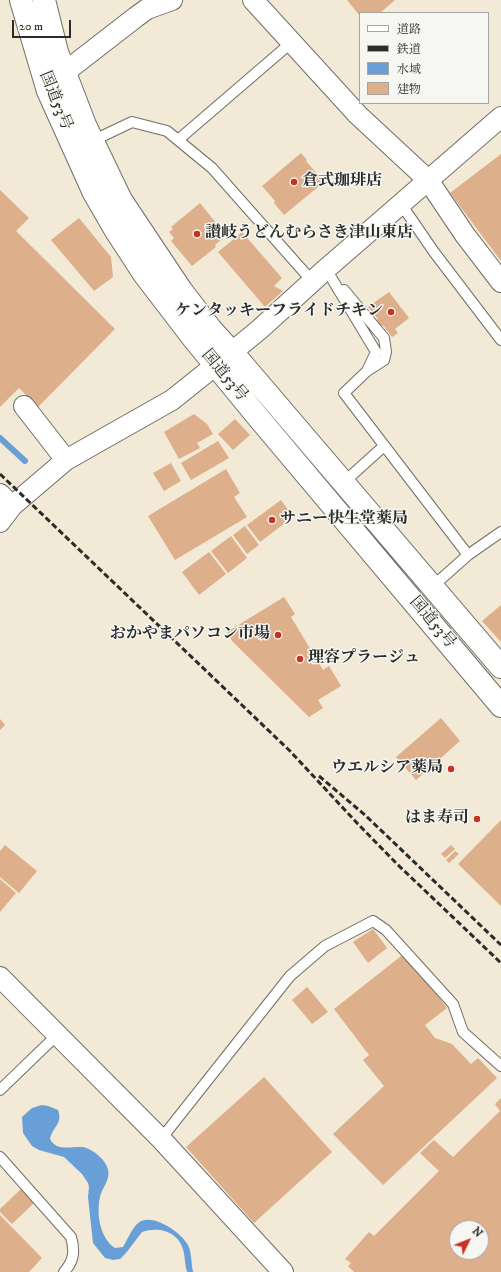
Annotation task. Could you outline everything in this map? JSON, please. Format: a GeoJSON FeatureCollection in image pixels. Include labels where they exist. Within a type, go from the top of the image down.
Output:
{"type":"FeatureCollection","features":[{"type":"Feature","properties":{"kind":"highway","name":"国道53号"},"geometry":{"type":"LineString","coordinates":[[21,0],[48,91],[157,255],[210,328],[224,359],[327,498],[501,706]]}},
{"type":"Feature","properties":{"kind":"highway","name":"国道53号"},"geometry":{"type":"LineString","coordinates":[[44,0],[57,52],[65,72],[83,145]]}},
{"type":"Feature","properties":{"kind":"highway","name":"国道53号"},"geometry":{"type":"LineString","coordinates":[[224,359],[343,483],[501,667]]}},
{"type":"Feature","properties":{"kind":"street"},"geometry":{"type":"LineString","coordinates":[[45,81],[65,72],[147,9],[172,0]]}},
{"type":"Feature","properties":{"kind":"street"},"geometry":{"type":"LineString","coordinates":[[254,0],[358,115],[428,180],[465,235],[501,282]]}},
{"type":"Feature","properties":{"kind":"street"},"geometry":{"type":"LineString","coordinates":[[4,507],[66,460],[172,400],[224,359],[501,117]]}},
{"type":"Feature","properties":{"kind":"street"},"geometry":{"type":"LineString","coordinates":[[24,406],[66,460]]}},
{"type":"Feature","properties":{"kind":"street"},"geometry":{"type":"LineString","coordinates":[[327,498],[343,483]]}},
{"type":"Feature","properties":{"kind":"street"},"geometry":{"type":"LineString","coordinates":[[0,977],[161,1140],[283,1272]]}},
{"type":"Feature","properties":{"kind":"lane"},"geometry":{"type":"LineString","coordinates":[[178,140],[292,42]]}},
{"type":"Feature","properties":{"kind":"lane"},"geometry":{"type":"LineString","coordinates":[[83,145],[132,122],[167,131],[212,168],[384,338],[386,352],[384,360],[367,371],[344,393],[468,555]]}},
{"type":"Feature","properties":{"kind":"lane"},"geometry":{"type":"LineString","coordinates":[[400,204],[434,252],[501,340]]}},
{"type":"Feature","properties":{"kind":"lane"},"geometry":{"type":"LineString","coordinates":[[319,275],[376,352],[367,371]]}},
{"type":"Feature","properties":{"kind":"lane"},"geometry":{"type":"LineString","coordinates":[[343,483],[384,446]]}},
{"type":"Feature","properties":{"kind":"lane"},"geometry":{"type":"LineString","coordinates":[[432,587],[468,555],[501,532]]}},
{"type":"Feature","properties":{"kind":"lane"},"geometry":{"type":"LineString","coordinates":[[161,1140],[290,976],[325,946],[373,921],[386,930],[453,1004],[463,1032],[501,1066]]}},
{"type":"Feature","properties":{"kind":"lane"},"geometry":{"type":"LineString","coordinates":[[0,1090],[57,1035]]}},
{"type":"Feature","properties":{"kind":"lane"},"geometry":{"type":"LineString","coordinates":[[0,1157],[71,1237],[74,1248],[70,1265],[64,1272]]}},
{"type":"Feature","properties":{"kind":"water"},"geometry":{"type":"Polygon","coordinates":[[[42,1105],[58,1110],[59,1119],[50,1139],[56,1146],[64,1148],[83,1147],[89,1149],[105,1163],[108,1177],[100,1197],[99,1218],[100,1225],[110,1244],[115,1248],[123,1247],[136,1225],[141,1221],[148,1220],[162,1223],[170,1227],[182,1237],[188,1245],[193,1272],[187,1272],[184,1253],[178,1240],[168,1232],[162,1230],[149,1230],[142,1232],[120,1259],[113,1260],[105,1258],[93,1243],[88,1183],[82,1174],[64,1157],[39,1150],[32,1146],[23,1133],[22,1117],[32,1108],[42,1105]]]}},
{"type":"Feature","properties":{"kind":"building"},"geometry":{"type":"Polygon","coordinates":[[[347,0],[395,0],[381,12],[359,12],[359,15],[347,0]]]}},
{"type":"Feature","properties":{"kind":"building"},"geometry":{"type":"Polygon","coordinates":[[[301,153],[324,182],[284,215],[274,203],[275,201],[262,186],[301,153]]]}},
{"type":"Feature","properties":{"kind":"building"},"geometry":{"type":"Polygon","coordinates":[[[501,154],[501,261],[450,193],[501,154]]]}},
{"type":"Feature","properties":{"kind":"building"},"geometry":{"type":"Polygon","coordinates":[[[0,190],[29,218],[16,231],[115,329],[38,407],[19,388],[0,407],[0,190]]]}},
{"type":"Feature","properties":{"kind":"building","name":"讃岐うどんむらさき津山東店"},"geometry":{"type":"Polygon","coordinates":[[[200,203],[224,233],[221,236],[223,238],[215,245],[216,247],[192,266],[171,241],[174,238],[169,232],[173,229],[171,227],[200,203]]]}},
{"type":"Feature","properties":{"kind":"building"},"geometry":{"type":"Polygon","coordinates":[[[79,218],[111,257],[113,277],[94,291],[51,240],[79,218]]]}},
{"type":"Feature","properties":{"kind":"building"},"geometry":{"type":"Polygon","coordinates":[[[242,232],[282,278],[274,286],[283,291],[265,307],[218,252],[242,232]]]}},
{"type":"Feature","properties":{"kind":"building"},"geometry":{"type":"Polygon","coordinates":[[[389,292],[409,318],[395,329],[398,333],[392,337],[383,325],[381,327],[376,320],[378,319],[368,307],[389,292]]]}},
{"type":"Feature","properties":{"kind":"building"},"geometry":{"type":"Polygon","coordinates":[[[194,414],[207,424],[213,434],[197,443],[200,448],[179,459],[164,432],[194,414]]]}},
{"type":"Feature","properties":{"kind":"building"},"geometry":{"type":"Polygon","coordinates":[[[235,419],[250,435],[233,450],[218,434],[235,419]]]}},
{"type":"Feature","properties":{"kind":"building"},"geometry":{"type":"Polygon","coordinates":[[[218,441],[229,458],[191,480],[181,463],[218,441]]]}},
{"type":"Feature","properties":{"kind":"building"},"geometry":{"type":"Polygon","coordinates":[[[171,463],[181,481],[164,491],[153,473],[171,463]]]}},
{"type":"Feature","properties":{"kind":"building"},"geometry":{"type":"Polygon","coordinates":[[[226,469],[240,493],[234,497],[247,517],[175,560],[148,516],[226,469]]]}},
{"type":"Feature","properties":{"kind":"building"},"geometry":{"type":"Polygon","coordinates":[[[281,500],[293,517],[260,542],[247,525],[281,500]]]}},
{"type":"Feature","properties":{"kind":"building"},"geometry":{"type":"Polygon","coordinates":[[[245,526],[259,545],[247,554],[233,535],[245,526]]]}},
{"type":"Feature","properties":{"kind":"building"},"geometry":{"type":"Polygon","coordinates":[[[231,536],[247,558],[228,573],[211,551],[231,536]]]}},
{"type":"Feature","properties":{"kind":"building"},"geometry":{"type":"Polygon","coordinates":[[[209,552],[226,574],[199,595],[182,572],[209,552]]]}},
{"type":"Feature","properties":{"kind":"building"},"geometry":{"type":"Polygon","coordinates":[[[284,597],[295,614],[291,617],[323,670],[329,666],[341,686],[318,700],[323,708],[309,717],[232,641],[227,632],[284,597]]]}},
{"type":"Feature","properties":{"kind":"building"},"geometry":{"type":"Polygon","coordinates":[[[501,605],[501,642],[482,621],[501,605]]]}},
{"type":"Feature","properties":{"kind":"building"},"geometry":{"type":"Polygon","coordinates":[[[441,718],[460,741],[416,780],[396,757],[441,718]]]}},
{"type":"Feature","properties":{"kind":"building"},"geometry":{"type":"Polygon","coordinates":[[[0,719],[5,725],[0,730],[0,719]]]}},
{"type":"Feature","properties":{"kind":"building"},"geometry":{"type":"Polygon","coordinates":[[[501,820],[501,906],[458,864],[501,820]]]}},
{"type":"Feature","properties":{"kind":"building"},"geometry":{"type":"Polygon","coordinates":[[[5,845],[37,871],[19,893],[0,877],[0,851],[5,845]]]}},
{"type":"Feature","properties":{"kind":"building"},"geometry":{"type":"Polygon","coordinates":[[[451,845],[455,849],[445,858],[441,854],[451,845]]]}},
{"type":"Feature","properties":{"kind":"building"},"geometry":{"type":"Polygon","coordinates":[[[455,851],[459,854],[449,863],[446,860],[455,851]]]}},
{"type":"Feature","properties":{"kind":"building"},"geometry":{"type":"Polygon","coordinates":[[[0,879],[16,893],[0,912],[0,879]]]}},
{"type":"Feature","properties":{"kind":"building"},"geometry":{"type":"Polygon","coordinates":[[[373,929],[387,948],[368,963],[353,942],[373,929]]]}},
{"type":"Feature","properties":{"kind":"building"},"geometry":{"type":"Polygon","coordinates":[[[405,953],[447,1008],[425,1025],[435,1038],[452,1044],[471,1064],[478,1058],[497,1078],[383,1185],[333,1134],[384,1086],[363,1060],[369,1055],[334,1009],[405,953]]]}},
{"type":"Feature","properties":{"kind":"building"},"geometry":{"type":"Polygon","coordinates":[[[307,987],[328,1012],[312,1024],[292,1000],[307,987]]]}},
{"type":"Feature","properties":{"kind":"building"},"geometry":{"type":"Polygon","coordinates":[[[264,1077],[332,1152],[254,1223],[186,1147],[264,1077]]]}},
{"type":"Feature","properties":{"kind":"building"},"geometry":{"type":"Polygon","coordinates":[[[501,1098],[501,1272],[354,1272],[348,1266],[351,1263],[345,1259],[369,1232],[374,1236],[439,1171],[420,1153],[434,1140],[453,1157],[500,1111],[495,1104],[501,1098]]]}},
{"type":"Feature","properties":{"kind":"building"},"geometry":{"type":"Polygon","coordinates":[[[22,1188],[35,1202],[12,1224],[0,1212],[0,1209],[22,1188]]]}},
{"type":"Feature","properties":{"kind":"building"},"geometry":{"type":"Polygon","coordinates":[[[0,1215],[42,1258],[29,1272],[0,1272],[0,1215]]]}},
{"type":"Feature","properties":{"kind":"waterway"},"geometry":{"type":"LineString","coordinates":[[0,438],[25,461]]}},
{"type":"Feature","properties":{"kind":"railway"},"geometry":{"type":"LineString","coordinates":[[0,474],[290,751],[397,864],[501,963]]}},
{"type":"Feature","properties":{"kind":"railway"},"geometry":{"type":"LineString","coordinates":[[319,776],[365,815],[501,945]]}},
{"type":"Feature","properties":{"kind":"place","name":"倉式珈琲店"},"geometry":{"type":"Point","coordinates":[294,182]}},
{"type":"Feature","properties":{"kind":"place","name":"讃岐うどんむらさき津山東店"},"geometry":{"type":"Point","coordinates":[197,234]}},
{"type":"Feature","properties":{"kind":"place","name":"ケンタッキーフライドチキン"},"geometry":{"type":"Point","coordinates":[391,312]}},
{"type":"Feature","properties":{"kind":"place","name":"サニー快生堂薬局"},"geometry":{"type":"Point","coordinates":[272,520]}},
{"type":"Feature","properties":{"kind":"place","name":"おかやまパソコン市場"},"geometry":{"type":"Point","coordinates":[278,635]}},
{"type":"Feature","properties":{"kind":"place","name":"理容プラージュ"},"geometry":{"type":"Point","coordinates":[300,659]}},
{"type":"Feature","properties":{"kind":"place","name":"ウエルシア薬局"},"geometry":{"type":"Point","coordinates":[451,769]}},
{"type":"Feature","properties":{"kind":"place","name":"はま寿司"},"geometry":{"type":"Point","coordinates":[477,819]}}]}
